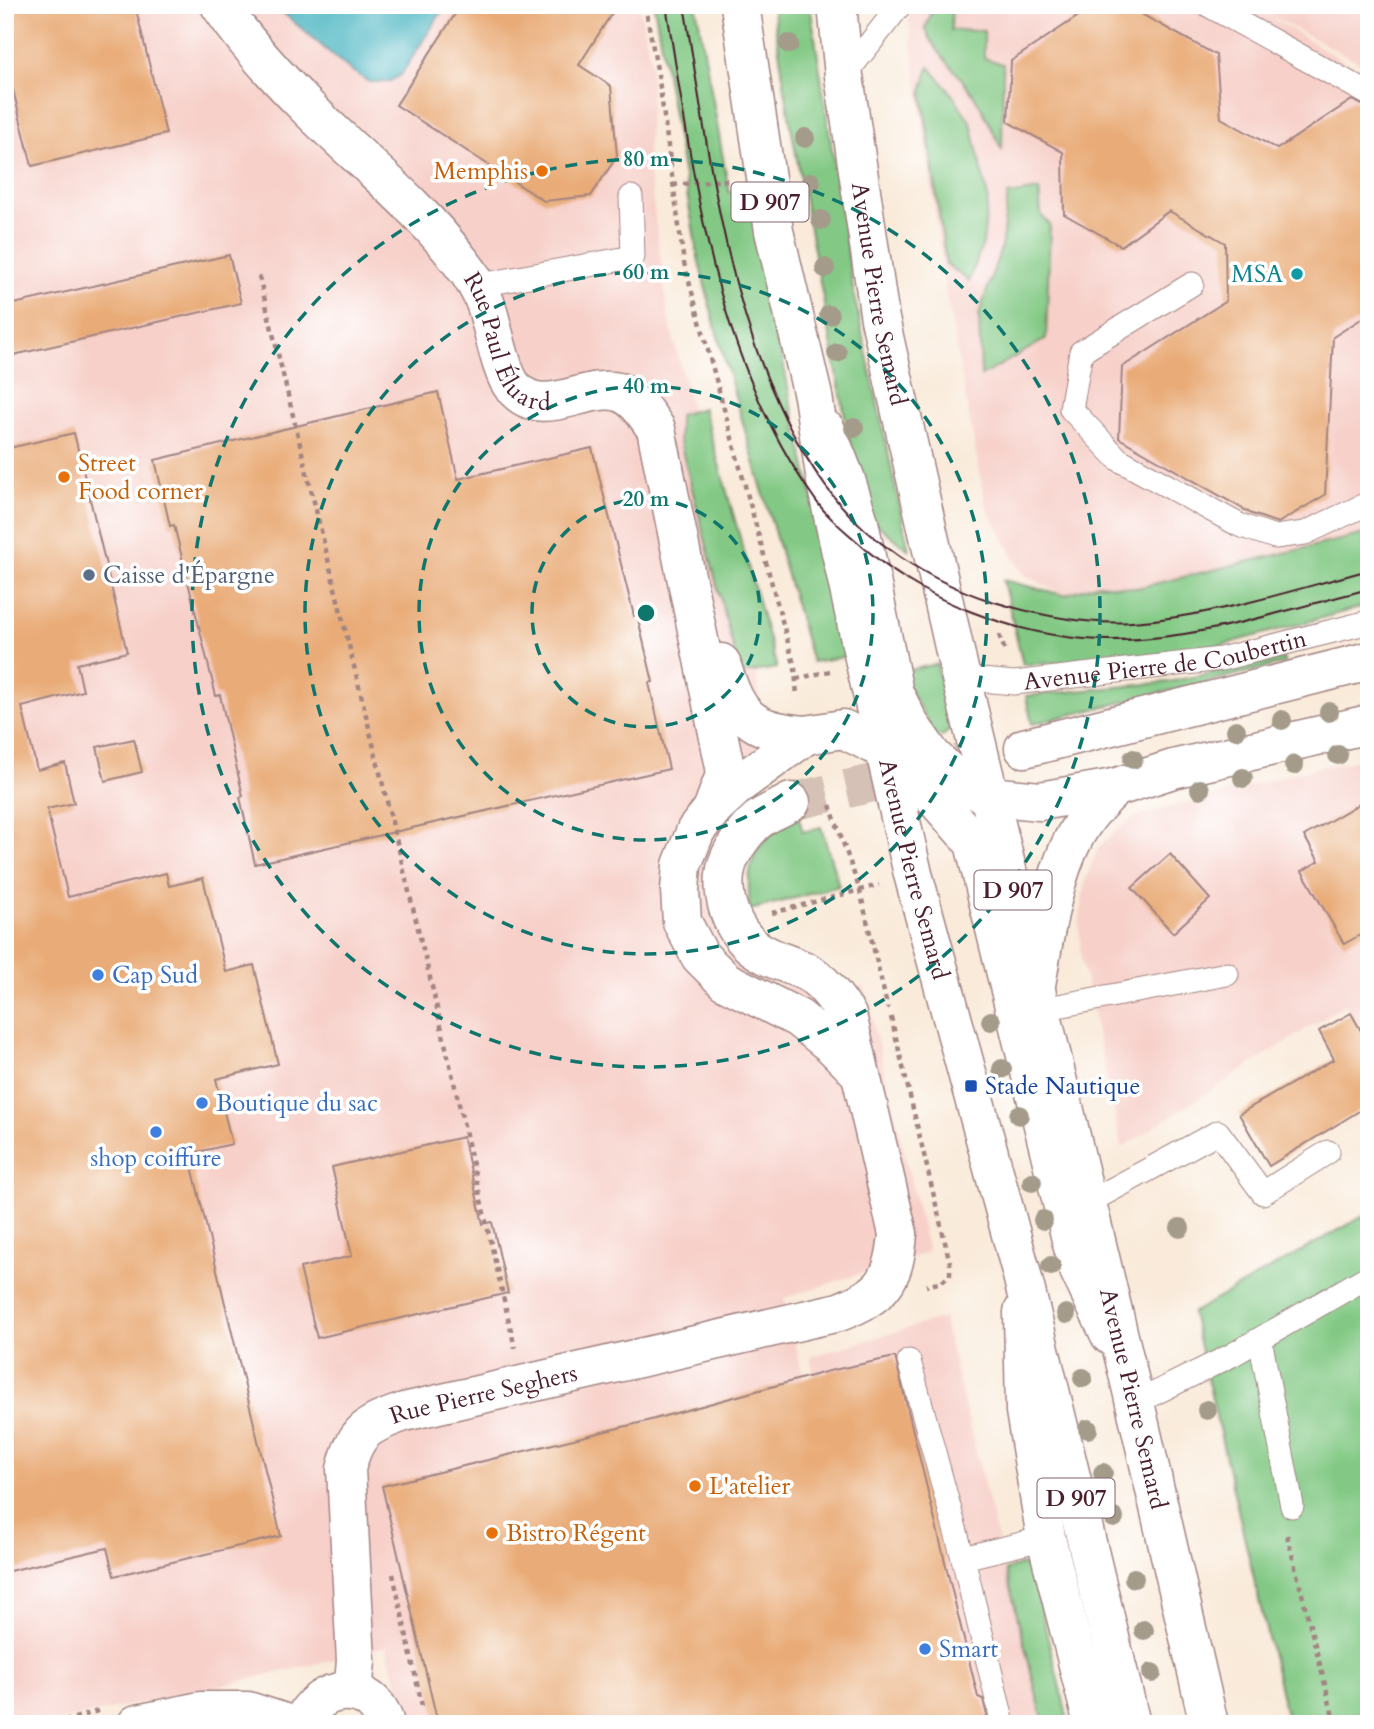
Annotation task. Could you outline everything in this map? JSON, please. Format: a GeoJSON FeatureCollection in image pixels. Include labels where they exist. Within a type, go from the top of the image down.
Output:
{"type":"FeatureCollection","features":[{"type":"Feature","properties":{"kind":"street","name":"Rue Paul Éluard"},"geometry":{"type":"LineString","coordinates":[[220,5],[244,39],[306,107],[432,227],[462,262],[487,308],[512,387],[530,400],[551,402],[597,392],[620,392],[640,406],[656,429],[691,596],[708,622],[734,703],[753,722],[777,733],[802,721]]}},
{"type":"Feature","properties":{"kind":"street","name":"Avenue Pierre Semard"},"geometry":{"type":"LineString","coordinates":[[740,5],[774,231],[813,396],[827,488],[885,750],[914,874],[1021,1271],[1131,1724]]}},
{"type":"Feature","properties":{"kind":"street","name":"Avenue Pierre Semard"},"geometry":{"type":"LineString","coordinates":[[837,5],[844,76],[880,318],[961,678],[1132,1389],[1209,1724]]}},
{"type":"Feature","properties":{"kind":"street"},"geometry":{"type":"LineString","coordinates":[[813,396],[845,477],[859,522],[894,693],[910,725],[932,756],[962,785],[990,796],[1040,801],[1114,788],[1173,769],[1369,724]]}},
{"type":"Feature","properties":{"kind":"street"},"geometry":{"type":"LineString","coordinates":[[691,596],[726,772],[712,810]]}},
{"type":"Feature","properties":{"kind":"street","name":"Avenue Pierre de Coubertin"},"geometry":{"type":"LineString","coordinates":[[1024,748],[1369,661]]}},
{"type":"Feature","properties":{"kind":"street"},"geometry":{"type":"LineString","coordinates":[[859,1072],[832,1045],[798,1018],[725,981],[700,956],[682,922],[682,865],[696,830],[712,810],[802,721],[843,729],[885,750],[939,803],[974,843],[1078,1268],[1132,1389]]}},
{"type":"Feature","properties":{"kind":"street"},"geometry":{"type":"LineString","coordinates":[[1039,997],[1047,918],[1069,848],[1085,820],[1114,788]]}},
{"type":"Feature","properties":{"kind":"street"},"geometry":{"type":"LineString","coordinates":[[791,802],[758,820],[739,842],[726,869],[726,900],[733,922],[751,946],[771,960],[809,973],[829,990],[847,1015],[859,1072]]}},
{"type":"Feature","properties":{"kind":"street","name":"Rue Pierre Seghers"},"geometry":{"type":"LineString","coordinates":[[353,1692],[356,1661],[346,1469],[353,1443],[374,1422],[404,1412],[839,1312],[867,1301],[887,1281],[896,1260],[898,1234],[859,1072]]}},
{"type":"Feature","properties":{"kind":"street"},"geometry":{"type":"LineString","coordinates":[[1021,1271],[1025,1411],[1046,1538],[1093,1724]]}},
{"type":"Feature","properties":{"kind":"street"},"geometry":{"type":"LineString","coordinates":[[302,1724],[307,1711],[319,1698],[335,1692],[353,1692],[372,1701],[379,1709],[385,1724]]}},
{"type":"Feature","properties":{"kind":"street"},"geometry":{"type":"LineString","coordinates":[[137,1724],[200,1711],[248,1711],[288,1724]]}},
{"type":"Feature","properties":{"kind":"lane"},"geometry":{"type":"LineString","coordinates":[[844,76],[900,5]]}},
{"type":"Feature","properties":{"kind":"lane"},"geometry":{"type":"LineString","coordinates":[[1208,5],[1369,94]]}},
{"type":"Feature","properties":{"kind":"lane"},"geometry":{"type":"LineString","coordinates":[[475,286],[633,257],[631,197]]}},
{"type":"Feature","properties":{"kind":"lane"},"geometry":{"type":"LineString","coordinates":[[1192,284],[1081,352],[1071,409],[1118,459],[1239,524],[1275,537],[1305,533],[1369,503]]}},
{"type":"Feature","properties":{"kind":"lane","name":"Avenue Pierre de Coubertin"},"geometry":{"type":"LineString","coordinates":[[961,678],[1014,683],[1221,659],[1369,622]]}},
{"type":"Feature","properties":{"kind":"lane"},"geometry":{"type":"LineString","coordinates":[[1039,997],[1227,974]]}},
{"type":"Feature","properties":{"kind":"lane"},"geometry":{"type":"LineString","coordinates":[[1087,1203],[1218,1132],[1263,1193],[1328,1152]]}},
{"type":"Feature","properties":{"kind":"lane"},"geometry":{"type":"LineString","coordinates":[[1132,1389],[1233,1355],[1369,1276]]}},
{"type":"Feature","properties":{"kind":"lane"},"geometry":{"type":"LineString","coordinates":[[1260,1339],[1292,1506]]}},
{"type":"Feature","properties":{"kind":"lane"},"geometry":{"type":"LineString","coordinates":[[909,1361],[963,1558],[1003,1724]]}},
{"type":"Feature","properties":{"kind":"lane"},"geometry":{"type":"LineString","coordinates":[[963,1558],[1046,1538]]}},
{"type":"Feature","properties":{"kind":"path"},"geometry":{"type":"LineString","coordinates":[[645,5],[659,80],[684,263],[796,679],[802,721]]}},
{"type":"Feature","properties":{"kind":"path"},"geometry":{"type":"LineString","coordinates":[[260,276],[430,982],[523,1384]]}},
{"type":"Feature","properties":{"kind":"path"},"geometry":{"type":"LineString","coordinates":[[796,679],[831,671]]}},
{"type":"Feature","properties":{"kind":"path"},"geometry":{"type":"LineString","coordinates":[[770,913],[886,882]]}},
{"type":"Feature","properties":{"kind":"path"},"geometry":{"type":"LineString","coordinates":[[1292,1506],[1283,1519],[1335,1724]]}},
{"type":"Feature","properties":{"kind":"path"},"geometry":{"type":"LineString","coordinates":[[391,1566],[423,1710]]}},
{"type":"Feature","properties":{"kind":"shaded area"},"geometry":{"type":"Polygon","coordinates":[[[5,5],[639,5],[651,62],[647,157],[668,317],[754,656],[769,779],[740,802],[711,847],[705,889],[721,950],[772,984],[864,986],[928,1252],[784,1298],[888,1724],[410,1724],[386,1646],[46,1724],[5,1724],[5,5]]]}},
{"type":"Feature","properties":{"kind":"shaded area"},"geometry":{"type":"Polygon","coordinates":[[[907,5],[1369,5],[1369,67],[1253,7],[1369,76],[1369,533],[1137,588],[1098,584],[1065,595],[1023,574],[986,506],[946,294],[907,5]]]}},
{"type":"Feature","properties":{"kind":"shaded area"},"geometry":{"type":"Polygon","coordinates":[[[1369,759],[1369,1045],[1345,1004],[1122,1148],[1081,958],[1079,924],[1085,881],[1099,846],[1130,819],[1323,766],[1369,759]]]}},
{"type":"Feature","properties":{"kind":"shaded area"},"geometry":{"type":"Polygon","coordinates":[[[943,1318],[1044,1724],[897,1724],[810,1357],[943,1318]]]}},
{"type":"Feature","properties":{"kind":"green space"},"geometry":{"type":"Polygon","coordinates":[[[654,5],[696,5],[729,192],[749,189],[791,402],[849,656],[812,662],[699,262],[654,5]]]}},
{"type":"Feature","properties":{"kind":"green space"},"geometry":{"type":"Polygon","coordinates":[[[772,5],[810,5],[854,295],[909,550],[863,513],[790,121],[772,5]]]}},
{"type":"Feature","properties":{"kind":"green space"},"geometry":{"type":"Polygon","coordinates":[[[935,5],[952,5],[951,30],[984,31],[984,58],[1003,64],[1002,150],[975,97],[938,50],[925,28],[935,5]]]}},
{"type":"Feature","properties":{"kind":"green space"},"geometry":{"type":"Polygon","coordinates":[[[929,67],[950,91],[971,123],[988,198],[983,243],[969,281],[946,264],[922,91],[929,67]]]}},
{"type":"Feature","properties":{"kind":"green space"},"geometry":{"type":"Polygon","coordinates":[[[1039,190],[1041,215],[1050,225],[1046,339],[981,376],[979,315],[1001,248],[1008,195],[1039,190]]]}},
{"type":"Feature","properties":{"kind":"green space"},"geometry":{"type":"Polygon","coordinates":[[[703,408],[777,668],[740,674],[679,438],[679,415],[703,408]]]}},
{"type":"Feature","properties":{"kind":"green space"},"geometry":{"type":"Polygon","coordinates":[[[1369,533],[1369,605],[1193,653],[1023,665],[1003,580],[1064,595],[1098,584],[1137,588],[1369,533]]]}},
{"type":"Feature","properties":{"kind":"green space"},"geometry":{"type":"Polygon","coordinates":[[[1283,658],[1285,663],[1032,724],[1026,696],[1169,682],[1283,658]]]}},
{"type":"Feature","properties":{"kind":"green space"},"geometry":{"type":"Polygon","coordinates":[[[937,664],[951,728],[942,737],[935,735],[900,672],[937,664]]]}},
{"type":"Feature","properties":{"kind":"green space"},"geometry":{"type":"Polygon","coordinates":[[[798,815],[803,832],[821,827],[839,886],[750,910],[749,878],[756,854],[771,834],[798,815]]]}},
{"type":"Feature","properties":{"kind":"green space"},"geometry":{"type":"Polygon","coordinates":[[[1369,1213],[1369,1724],[1288,1724],[1192,1313],[1369,1213]]]}},
{"type":"Feature","properties":{"kind":"green space"},"geometry":{"type":"Polygon","coordinates":[[[1022,1564],[1032,1573],[1069,1724],[1044,1724],[1006,1570],[1022,1564]]]}},
{"type":"Feature","properties":{"kind":"water"},"geometry":{"type":"Polygon","coordinates":[[[274,5],[446,5],[401,75],[388,82],[369,82],[349,69],[274,5]]]}},
{"type":"Feature","properties":{"kind":"building"},"geometry":{"type":"Polygon","coordinates":[[[5,5],[135,5],[166,134],[32,166],[5,58],[5,5]]]}},
{"type":"Feature","properties":{"kind":"building"},"geometry":{"type":"Polygon","coordinates":[[[461,5],[617,5],[579,65],[611,86],[617,156],[591,196],[544,201],[396,105],[461,5]]]}},
{"type":"Feature","properties":{"kind":"building","name":"MSA"},"geometry":{"type":"Polygon","coordinates":[[[1095,5],[1125,5],[1216,55],[1221,118],[1277,149],[1352,100],[1369,108],[1369,314],[1333,337],[1325,495],[1278,523],[1252,514],[1119,438],[1122,367],[1226,301],[1225,243],[1169,211],[1121,246],[1064,214],[1063,152],[1008,122],[1011,61],[1095,5]]]}},
{"type":"Feature","properties":{"kind":"building"},"geometry":{"type":"Polygon","coordinates":[[[229,255],[241,303],[5,357],[5,306],[229,255]]]}},
{"type":"Feature","properties":{"kind":"building"},"geometry":{"type":"Polygon","coordinates":[[[438,392],[458,479],[592,448],[634,616],[637,615],[669,769],[255,864],[220,695],[216,696],[174,525],[170,526],[155,460],[438,392]]]}},
{"type":"Feature","properties":{"kind":"building","name":"Cap Sud"},"geometry":{"type":"Polygon","coordinates":[[[74,433],[127,652],[77,664],[83,691],[22,707],[37,770],[65,763],[74,803],[47,809],[68,897],[166,873],[169,886],[203,878],[226,972],[254,965],[278,1064],[216,1079],[232,1144],[189,1154],[281,1536],[114,1576],[107,1548],[5,1572],[5,449],[74,433]]]}},
{"type":"Feature","properties":{"kind":"building"},"geometry":{"type":"Polygon","coordinates":[[[134,739],[142,772],[105,781],[97,747],[134,739]]]}},
{"type":"Feature","properties":{"kind":"building"},"geometry":{"type":"Polygon","coordinates":[[[1369,798],[1369,930],[1344,944],[1302,871],[1319,861],[1304,836],[1369,798]]]}},
{"type":"Feature","properties":{"kind":"building"},"geometry":{"type":"Polygon","coordinates":[[[1170,854],[1210,899],[1173,933],[1132,888],[1170,854]]]}},
{"type":"Feature","properties":{"kind":"building"},"geometry":{"type":"Polygon","coordinates":[[[1351,1013],[1369,1045],[1369,1105],[1269,1166],[1239,1114],[1334,1059],[1319,1031],[1351,1013]]]}},
{"type":"Feature","properties":{"kind":"building"},"geometry":{"type":"Polygon","coordinates":[[[463,1137],[483,1224],[492,1222],[508,1293],[317,1338],[300,1268],[352,1256],[332,1167],[463,1137]]]}},
{"type":"Feature","properties":{"kind":"building"},"geometry":{"type":"Polygon","coordinates":[[[895,1357],[978,1697],[983,1699],[989,1724],[438,1724],[382,1486],[647,1421],[829,1371],[895,1357]]]}},
{"type":"Feature","properties":{"kind":"tunnel"},"geometry":{"type":"LineString","coordinates":[[791,802],[1024,748]]}},
{"type":"Feature","properties":{"kind":"tram line"},"geometry":{"type":"LineString","coordinates":[[666,5],[698,197],[712,261],[752,384],[780,442],[814,498],[832,519],[867,550],[894,572],[938,598],[1005,624],[1074,638],[1142,639],[1208,630],[1369,589]]}},
{"type":"Feature","properties":{"kind":"tram line"},"geometry":{"type":"LineString","coordinates":[[684,5],[715,192],[729,256],[746,318],[767,378],[793,435],[826,487],[842,507],[879,542],[922,570],[967,593],[1025,611],[1096,622],[1132,622],[1192,615],[1252,602],[1369,570]]}},
{"type":"Feature","properties":{"kind":"place","name":"Memphis"},"geometry":{"type":"Point","coordinates":[542,171]}},
{"type":"Feature","properties":{"kind":"place","name":"MSA"},"geometry":{"type":"Point","coordinates":[1297,274]}},
{"type":"Feature","properties":{"kind":"place","name":"Street Food corner"},"geometry":{"type":"Point","coordinates":[64,477]}},
{"type":"Feature","properties":{"kind":"place","name":"Caisse d'Épargne"},"geometry":{"type":"Point","coordinates":[89,575]}},
{"type":"Feature","properties":{"kind":"place","name":"Cap Sud"},"geometry":{"type":"Point","coordinates":[98,975]}},
{"type":"Feature","properties":{"kind":"place","name":"Stade Nautique"},"geometry":{"type":"Point","coordinates":[971,1086]}},
{"type":"Feature","properties":{"kind":"place","name":"Boutique du sac"},"geometry":{"type":"Point","coordinates":[202,1103]}},
{"type":"Feature","properties":{"kind":"place","name":"shop coiffure"},"geometry":{"type":"Point","coordinates":[156,1132]}},
{"type":"Feature","properties":{"kind":"place","name":"L'atelier"},"geometry":{"type":"Point","coordinates":[695,1486]}},
{"type":"Feature","properties":{"kind":"place","name":"Bistro Régent"},"geometry":{"type":"Point","coordinates":[492,1533]}},
{"type":"Feature","properties":{"kind":"place","name":"Smart"},"geometry":{"type":"Point","coordinates":[925,1649]}}]}
